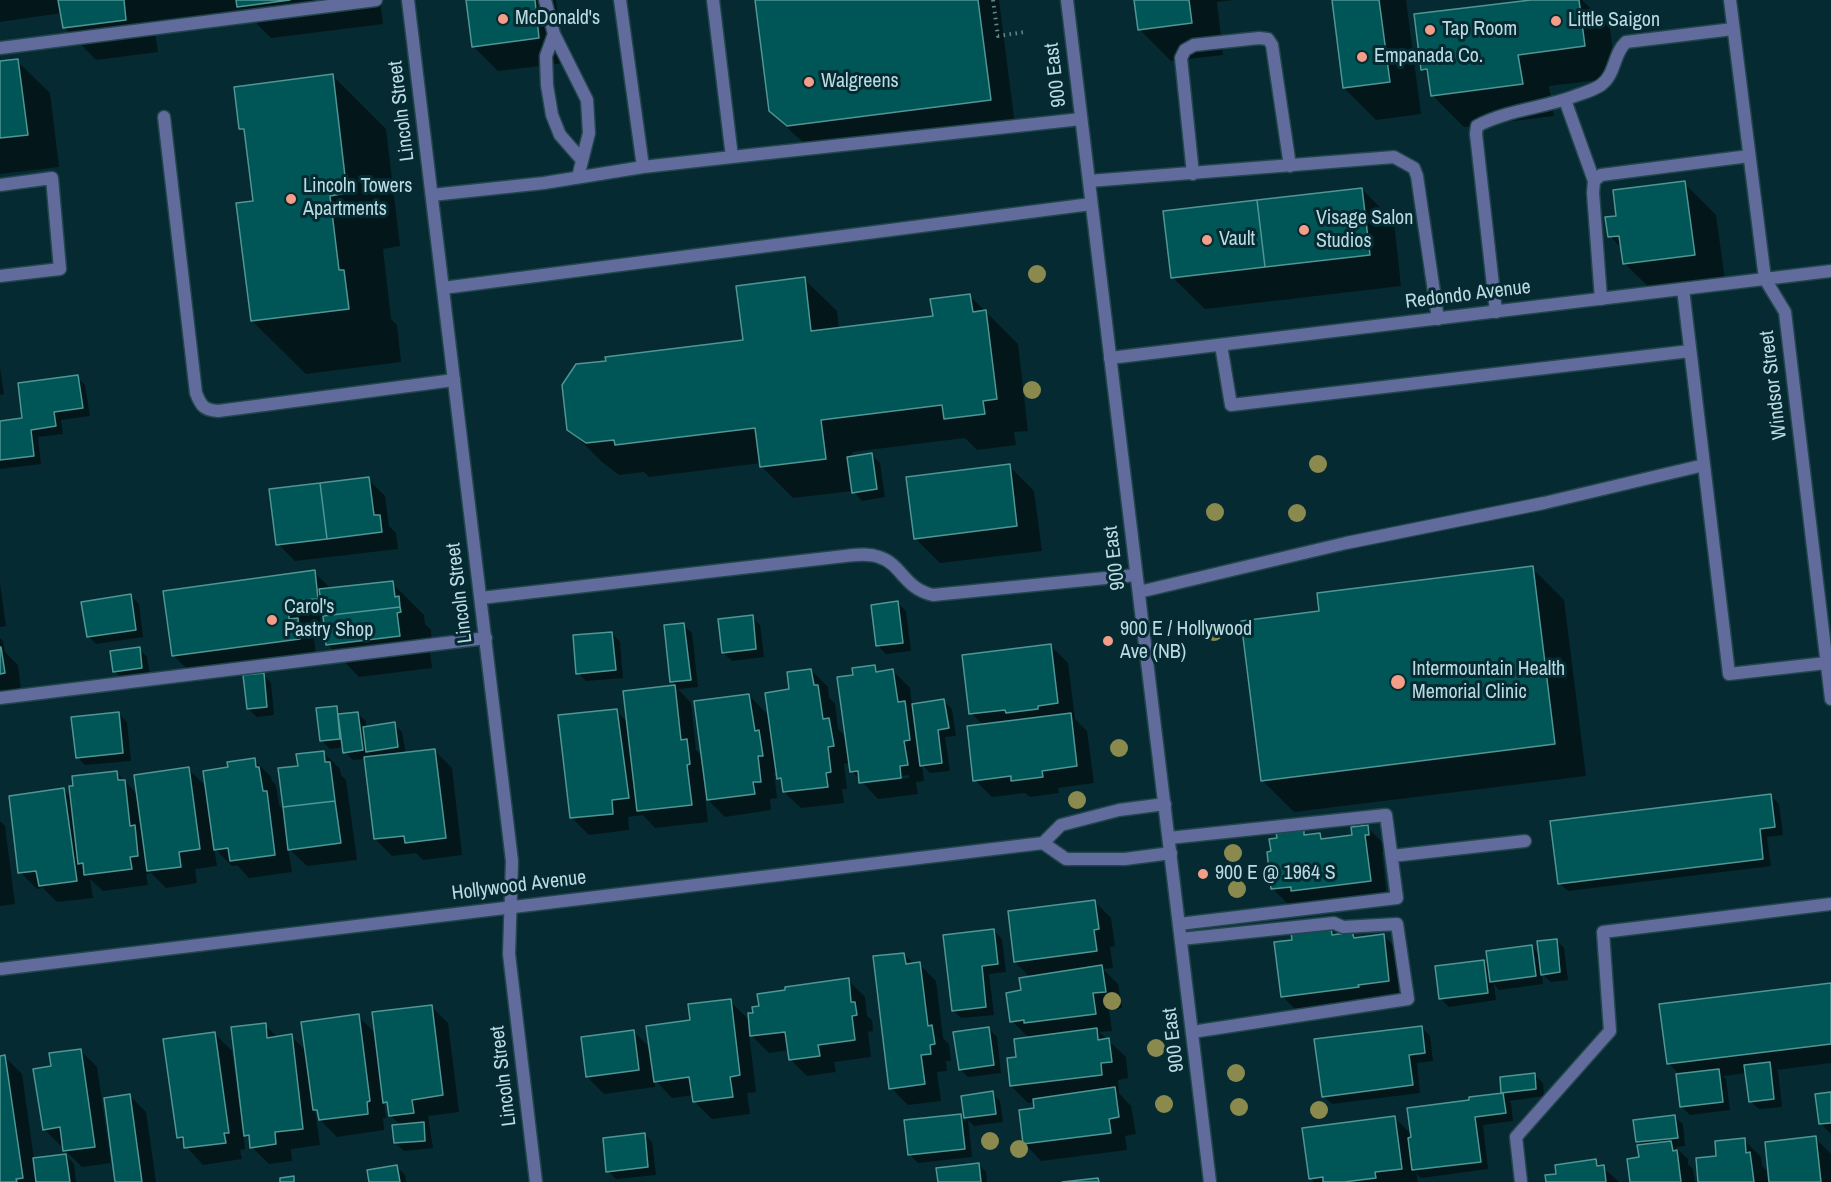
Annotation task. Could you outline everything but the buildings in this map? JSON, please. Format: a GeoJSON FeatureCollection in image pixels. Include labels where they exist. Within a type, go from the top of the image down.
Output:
{"type":"FeatureCollection","features":[{"type":"Feature","properties":{"kind":"street"},"geometry":{"type":"LineString","coordinates":[[0,48],[376,0]]}},
{"type":"Feature","properties":{"kind":"street","name":"Lincoln Street"},"geometry":{"type":"LineString","coordinates":[[408,0],[512,861],[509,954],[536,1182]]}},
{"type":"Feature","properties":{"kind":"street"},"geometry":{"type":"LineString","coordinates":[[545,0],[554,34],[587,100],[589,133],[578,177]]}},
{"type":"Feature","properties":{"kind":"street"},"geometry":{"type":"LineString","coordinates":[[620,0],[643,167]]}},
{"type":"Feature","properties":{"kind":"street"},"geometry":{"type":"LineString","coordinates":[[713,0],[732,157]]}},
{"type":"Feature","properties":{"kind":"street","name":"900 East"},"geometry":{"type":"LineString","coordinates":[[1066,0],[1210,1182]]}},
{"type":"Feature","properties":{"kind":"street","name":"Windsor Street"},"geometry":{"type":"LineString","coordinates":[[1730,0],[1765,279],[1785,312],[1831,699]]}},
{"type":"Feature","properties":{"kind":"street"},"geometry":{"type":"LineString","coordinates":[[1496,312],[1476,134],[1477,126],[1490,119],[1564,100],[1600,86],[1609,77],[1617,50],[1626,42],[1733,29]]}},
{"type":"Feature","properties":{"kind":"street"},"geometry":{"type":"LineString","coordinates":[[554,34],[546,56],[547,85],[552,115],[560,135],[582,160]]}},
{"type":"Feature","properties":{"kind":"street"},"geometry":{"type":"LineString","coordinates":[[1193,174],[1180,58],[1185,50],[1194,45],[1259,38],[1268,39],[1272,45],[1290,166]]}},
{"type":"Feature","properties":{"kind":"street"},"geometry":{"type":"LineString","coordinates":[[1564,100],[1594,180],[1600,299]]}},
{"type":"Feature","properties":{"kind":"street"},"geometry":{"type":"LineString","coordinates":[[164,117],[196,393],[200,405],[207,410],[218,411],[454,380]]}},
{"type":"Feature","properties":{"kind":"street"},"geometry":{"type":"LineString","coordinates":[[432,195],[643,167],[1081,119]]}},
{"type":"Feature","properties":{"kind":"street"},"geometry":{"type":"LineString","coordinates":[[1594,180],[1601,176],[1749,156]]}},
{"type":"Feature","properties":{"kind":"street"},"geometry":{"type":"LineString","coordinates":[[1089,181],[1394,157],[1414,168],[1417,176],[1438,319]]}},
{"type":"Feature","properties":{"kind":"street"},"geometry":{"type":"LineString","coordinates":[[0,185],[52,177],[60,269],[0,276]]}},
{"type":"Feature","properties":{"kind":"street"},"geometry":{"type":"LineString","coordinates":[[443,288],[1091,204]]}},
{"type":"Feature","properties":{"kind":"street","name":"Redondo Avenue"},"geometry":{"type":"LineString","coordinates":[[1110,358],[1831,271]]}},
{"type":"Feature","properties":{"kind":"street"},"geometry":{"type":"LineString","coordinates":[[1683,289],[1729,674],[1826,663]]}},
{"type":"Feature","properties":{"kind":"street"},"geometry":{"type":"LineString","coordinates":[[1221,345],[1232,405],[1690,351]]}},
{"type":"Feature","properties":{"kind":"street"},"geometry":{"type":"LineString","coordinates":[[1138,592],[1346,543],[1544,503],[1704,465]]}},
{"type":"Feature","properties":{"kind":"street"},"geometry":{"type":"LineString","coordinates":[[481,598],[870,555],[882,557],[894,566],[912,586],[933,595],[1136,575]]}},
{"type":"Feature","properties":{"kind":"street"},"geometry":{"type":"LineString","coordinates":[[0,698],[486,638]]}},
{"type":"Feature","properties":{"kind":"street"},"geometry":{"type":"LineString","coordinates":[[1165,804],[1119,810],[1061,825],[1043,843],[1066,859],[1125,859],[1171,853]]}},
{"type":"Feature","properties":{"kind":"street"},"geometry":{"type":"LineString","coordinates":[[1169,838],[1386,814],[1397,898],[1179,924]]}},
{"type":"Feature","properties":{"kind":"street"},"geometry":{"type":"LineString","coordinates":[[1392,856],[1525,841]]}},
{"type":"Feature","properties":{"kind":"street","name":"Hollywood Avenue"},"geometry":{"type":"LineString","coordinates":[[0,969],[1043,843]]}},
{"type":"Feature","properties":{"kind":"street"},"geometry":{"type":"LineString","coordinates":[[1521,1182],[1516,1137],[1610,1031],[1603,932],[1831,904]]}},
{"type":"Feature","properties":{"kind":"street"},"geometry":{"type":"LineString","coordinates":[[1181,939],[1334,923],[1342,927],[1397,924],[1408,999],[1192,1032]]}},
{"type":"Feature","properties":{"kind":"path"},"geometry":{"type":"LineString","coordinates":[[993,0],[998,36],[1025,32]]}},
{"type":"Feature","properties":{"kind":"place","name":"McDonald's"},"geometry":{"type":"Point","coordinates":[503,19]}},
{"type":"Feature","properties":{"kind":"place","name":"Little Saigon"},"geometry":{"type":"Point","coordinates":[1556,21]}},
{"type":"Feature","properties":{"kind":"place","name":"Tap Room"},"geometry":{"type":"Point","coordinates":[1430,30]}},
{"type":"Feature","properties":{"kind":"place","name":"Empanada Co."},"geometry":{"type":"Point","coordinates":[1362,57]}},
{"type":"Feature","properties":{"kind":"place","name":"Walgreens"},"geometry":{"type":"Point","coordinates":[809,82]}},
{"type":"Feature","properties":{"kind":"place","name":"Lincoln Towers Apartments"},"geometry":{"type":"Point","coordinates":[291,199]}},
{"type":"Feature","properties":{"kind":"place","name":"Visage Salon Studios"},"geometry":{"type":"Point","coordinates":[1304,230]}},
{"type":"Feature","properties":{"kind":"place","name":"Vault"},"geometry":{"type":"Point","coordinates":[1207,240]}},
{"type":"Feature","properties":{"kind":"place","name":"Carol's Pastry Shop"},"geometry":{"type":"Point","coordinates":[272,620]}},
{"type":"Feature","properties":{"kind":"place","name":"900 E / Hollywood Ave (NB)"},"geometry":{"type":"Point","coordinates":[1108,641]}},
{"type":"Feature","properties":{"kind":"place","name":"Intermountain Health Memorial Clinic"},"geometry":{"type":"Point","coordinates":[1398,682]}},
{"type":"Feature","properties":{"kind":"place","name":"900 E @ 1964 S"},"geometry":{"type":"Point","coordinates":[1203,874]}}]}
